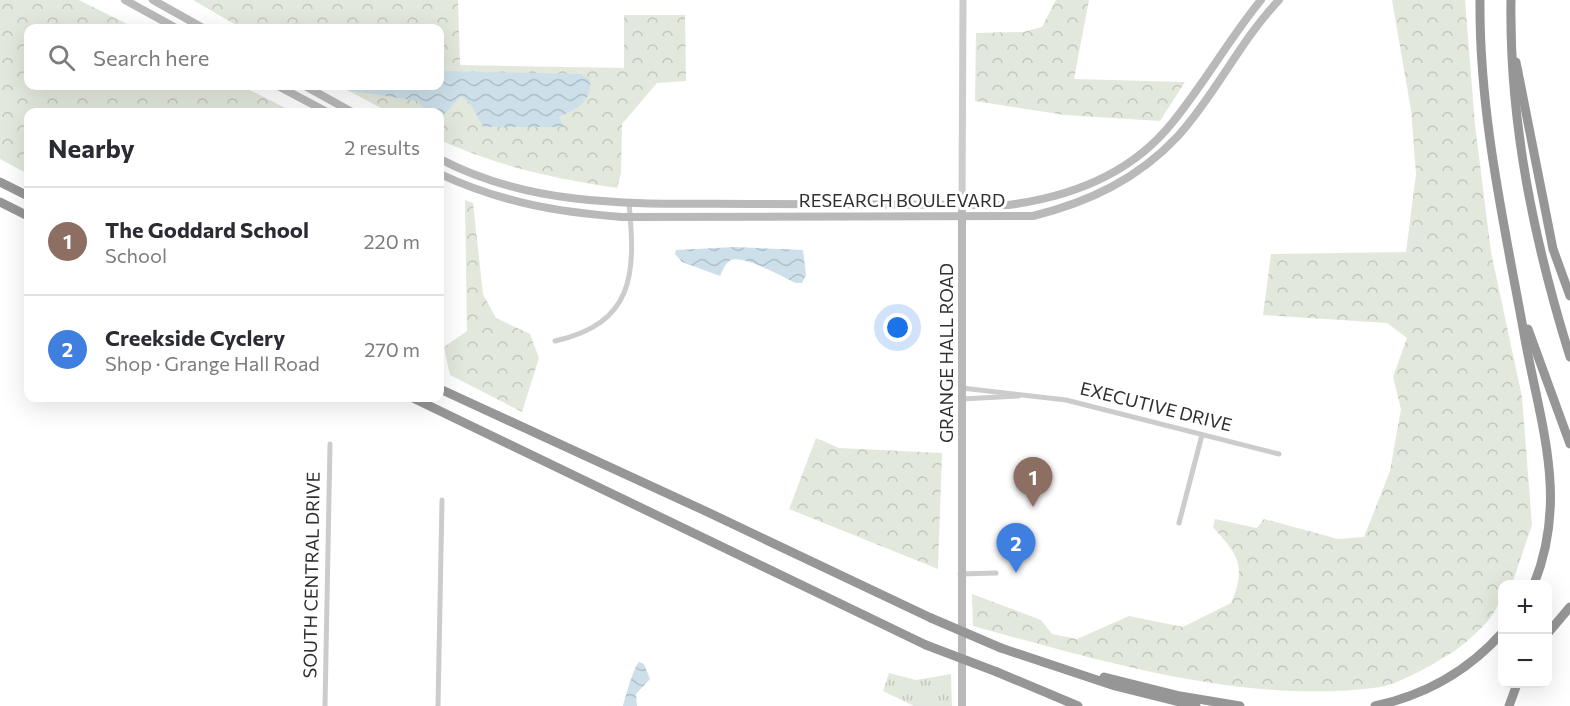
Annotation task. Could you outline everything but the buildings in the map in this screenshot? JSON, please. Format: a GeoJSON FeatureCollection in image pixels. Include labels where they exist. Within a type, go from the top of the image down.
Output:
{"type":"FeatureCollection","features":[{"type":"Feature","properties":{"kind":"highway"},"geometry":{"type":"LineString","coordinates":[[1480,0],[1479,44],[1486,115],[1528,358],[1550,434],[1555,470],[1556,502],[1553,526],[1547,551],[1536,580]]}},
{"type":"Feature","properties":{"kind":"highway"},"geometry":{"type":"LineString","coordinates":[[1511,0],[1512,82],[1531,216],[1570,357]]}},
{"type":"Feature","properties":{"kind":"highway"},"geometry":{"type":"LineString","coordinates":[[1510,38],[1553,249],[1570,296]]}},
{"type":"Feature","properties":{"kind":"highway"},"geometry":{"type":"LineString","coordinates":[[0,182],[24,194]]}},
{"type":"Feature","properties":{"kind":"highway"},"geometry":{"type":"LineString","coordinates":[[0,202],[24,214]]}},
{"type":"Feature","properties":{"kind":"highway"},"geometry":{"type":"LineString","coordinates":[[1513,274],[1533,346],[1570,444]]}},
{"type":"Feature","properties":{"kind":"highway"},"geometry":{"type":"LineString","coordinates":[[444,392],[691,504],[931,618],[1001,648],[1115,687],[1196,706]]}},
{"type":"Feature","properties":{"kind":"highway"},"geometry":{"type":"LineString","coordinates":[[420,402],[926,645],[1078,706]]}},
{"type":"Feature","properties":{"kind":"highway"},"geometry":{"type":"LineString","coordinates":[[1552,628],[1570,608]]}},
{"type":"Feature","properties":{"kind":"highway"},"geometry":{"type":"LineString","coordinates":[[1375,706],[1415,695],[1442,683],[1469,664],[1502,634]]}},
{"type":"Feature","properties":{"kind":"highway"},"geometry":{"type":"LineString","coordinates":[[1041,663],[1180,696],[1240,706]]}},
{"type":"Feature","properties":{"kind":"highway"},"geometry":{"type":"LineString","coordinates":[[1509,706],[1516,688]]}},
{"type":"Feature","properties":{"kind":"highway"},"geometry":{"type":"LineString","coordinates":[[1043,692],[1086,706]]}},
{"type":"Feature","properties":{"kind":"main road"},"geometry":{"type":"LineString","coordinates":[[125,0],[169,24]]}},
{"type":"Feature","properties":{"kind":"main road"},"geometry":{"type":"LineString","coordinates":[[153,0],[196,24]]}},
{"type":"Feature","properties":{"kind":"main road","name":"RESEARCH BOULEVARD"},"geometry":{"type":"LineString","coordinates":[[444,161],[484,179],[517,189],[572,199],[629,203],[1008,205],[1041,201],[1068,194],[1098,181],[1130,162],[1172,124],[1261,0]]}},
{"type":"Feature","properties":{"kind":"main road","name":"RESEARCH BOULEVARD"},"geometry":{"type":"LineString","coordinates":[[444,176],[494,196],[562,213],[630,217],[1033,216],[1073,206],[1101,195],[1153,160],[1179,135],[1279,0]]}},
{"type":"Feature","properties":{"kind":"main road"},"geometry":{"type":"LineString","coordinates":[[286,90],[320,108]]}},
{"type":"Feature","properties":{"kind":"main road"},"geometry":{"type":"LineString","coordinates":[[311,90],[345,108]]}},
{"type":"Feature","properties":{"kind":"main road","name":"GRANGE HALL ROAD"},"geometry":{"type":"LineString","coordinates":[[962,205],[960,574],[962,706]]}},
{"type":"Feature","properties":{"kind":"street","name":"GRANGE HALL ROAD"},"geometry":{"type":"LineString","coordinates":[[962,205],[963,0]]}},
{"type":"Feature","properties":{"kind":"street"},"geometry":{"type":"LineString","coordinates":[[555,341],[587,332],[606,320],[620,303],[630,272],[629,203]]}},
{"type":"Feature","properties":{"kind":"street","name":"EXECUTIVE DRIVE"},"geometry":{"type":"LineString","coordinates":[[962,388],[1066,400],[1279,454]]}},
{"type":"Feature","properties":{"kind":"street","name":"EXECUTIVE DRIVE"},"geometry":{"type":"LineString","coordinates":[[962,399],[1005,399],[1024,395]]}},
{"type":"Feature","properties":{"kind":"street"},"geometry":{"type":"LineString","coordinates":[[1179,524],[1202,435]]}},
{"type":"Feature","properties":{"kind":"street","name":"SOUTH CENTRAL DRIVE"},"geometry":{"type":"LineString","coordinates":[[325,706],[330,444]]}},
{"type":"Feature","properties":{"kind":"street"},"geometry":{"type":"LineString","coordinates":[[438,706],[442,500]]}},
{"type":"Feature","properties":{"kind":"street"},"geometry":{"type":"LineString","coordinates":[[960,574],[996,573]]}},
{"type":"Feature","properties":{"kind":"green space"},"geometry":{"type":"Polygon","coordinates":[[[0,0],[79,0],[127,24],[24,24],[24,90],[250,90],[285,108],[24,108],[24,172],[0,159],[0,0]]]}},
{"type":"Feature","properties":{"kind":"green space"},"geometry":{"type":"Polygon","coordinates":[[[193,0],[458,0],[460,65],[624,68],[624,15],[685,15],[686,81],[657,83],[622,124],[621,173],[617,188],[548,176],[484,157],[444,142],[444,108],[381,108],[347,90],[444,90],[444,24],[234,24],[193,0]]]}},
{"type":"Feature","properties":{"kind":"green space"},"geometry":{"type":"Polygon","coordinates":[[[1056,0],[1089,0],[1074,79],[1185,82],[1160,121],[1065,115],[975,101],[976,33],[1023,32],[1042,27],[1056,0]]]}},
{"type":"Feature","properties":{"kind":"green space"},"geometry":{"type":"Polygon","coordinates":[[[1392,0],[1465,0],[1475,125],[1491,252],[1522,397],[1532,525],[1513,580],[1498,580],[1498,604],[1491,617],[1457,649],[1412,675],[1381,687],[1330,691],[1279,690],[1175,677],[1123,666],[973,626],[972,594],[1041,620],[1052,634],[1077,639],[1129,616],[1183,627],[1231,603],[1236,590],[1239,570],[1237,562],[1229,545],[1213,527],[1215,519],[1257,528],[1264,519],[1338,539],[1364,537],[1390,471],[1401,409],[1393,377],[1407,338],[1387,323],[1263,315],[1271,254],[1406,252],[1416,174],[1411,110],[1392,0]]]}},
{"type":"Feature","properties":{"kind":"green space"},"geometry":{"type":"Polygon","coordinates":[[[465,200],[473,203],[483,294],[496,318],[530,334],[539,358],[522,412],[450,375],[444,347],[467,331],[465,200]]]}},
{"type":"Feature","properties":{"kind":"green space"},"geometry":{"type":"Polygon","coordinates":[[[816,438],[839,448],[942,453],[938,569],[789,509],[816,438]]]}},
{"type":"Feature","properties":{"kind":"green space"},"geometry":{"type":"Polygon","coordinates":[[[889,673],[916,680],[951,674],[952,706],[914,706],[883,691],[889,673]]]}},
{"type":"Feature","properties":{"kind":"water"},"geometry":{"type":"Polygon","coordinates":[[[444,71],[581,74],[590,80],[589,94],[582,104],[559,117],[564,127],[483,127],[472,106],[461,96],[444,115],[444,108],[422,108],[418,101],[346,90],[444,90],[444,71]]]}},
{"type":"Feature","properties":{"kind":"water"},"geometry":{"type":"Polygon","coordinates":[[[735,247],[803,250],[806,275],[802,283],[796,283],[754,263],[737,259],[727,263],[720,276],[682,262],[675,254],[676,250],[735,247]]]}},
{"type":"Feature","properties":{"kind":"water"},"geometry":{"type":"Polygon","coordinates":[[[639,662],[644,664],[650,679],[636,694],[637,706],[623,706],[632,676],[639,662]]]}},
{"type":"Feature","properties":{"kind":"place","name":"The Goddard School"},"geometry":{"type":"Point","coordinates":[1033,507]}},
{"type":"Feature","properties":{"kind":"place","name":"Creekside Cyclery"},"geometry":{"type":"Point","coordinates":[1016,573]}}]}
